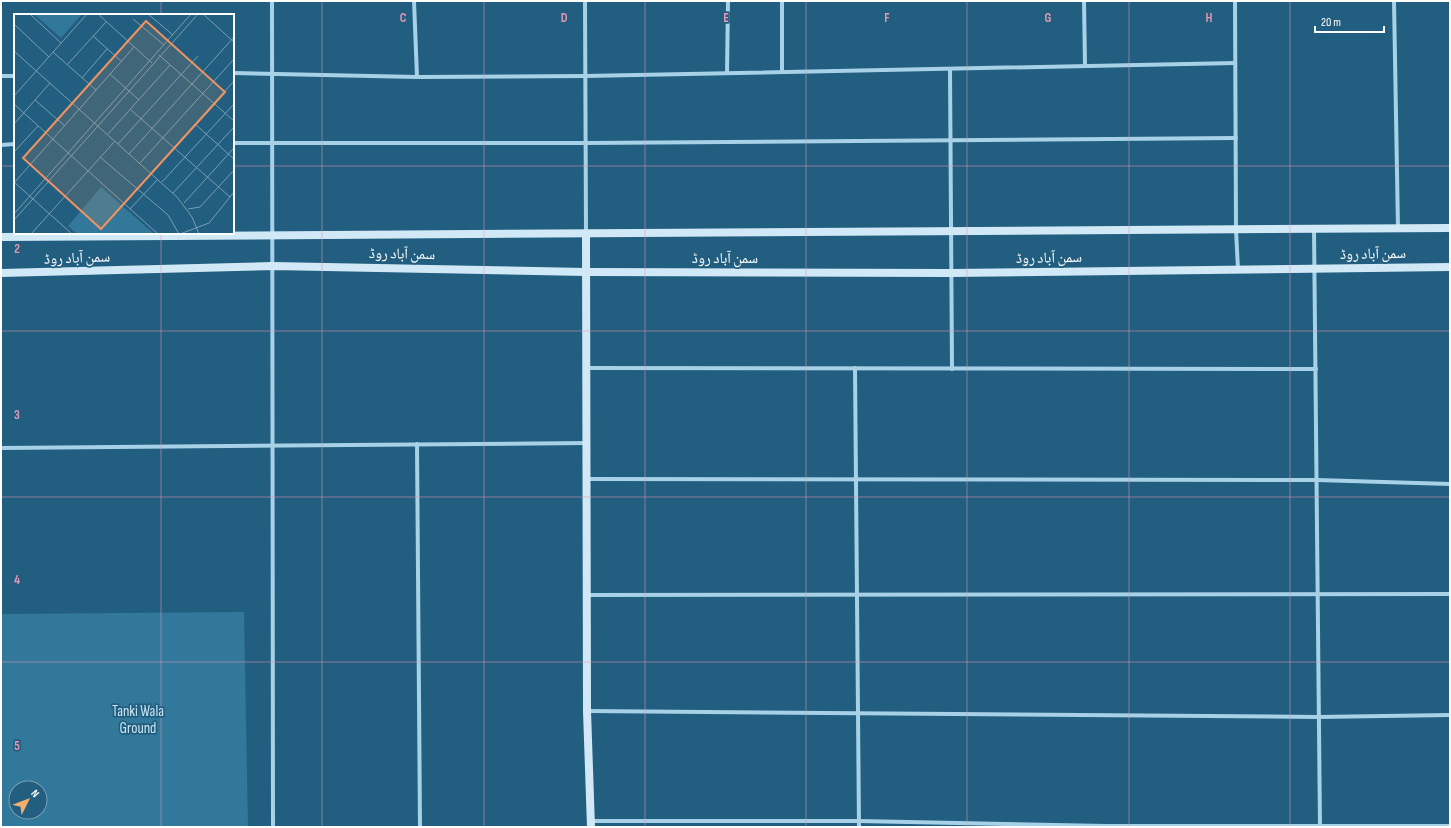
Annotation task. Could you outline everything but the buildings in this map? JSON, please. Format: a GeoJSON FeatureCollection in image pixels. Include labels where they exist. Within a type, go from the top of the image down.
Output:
{"type":"FeatureCollection","features":[{"type":"Feature","properties":{"kind":"street"},"geometry":{"type":"LineString","coordinates":[[272,1],[273,143],[271,446],[273,827]]}},
{"type":"Feature","properties":{"kind":"street"},"geometry":{"type":"LineString","coordinates":[[414,1],[417,77]]}},
{"type":"Feature","properties":{"kind":"street"},"geometry":{"type":"LineString","coordinates":[[585,1],[587,711],[591,824],[859,820],[1107,826],[1450,826]]}},
{"type":"Feature","properties":{"kind":"street"},"geometry":{"type":"LineString","coordinates":[[727,73],[728,1]]}},
{"type":"Feature","properties":{"kind":"street"},"geometry":{"type":"LineString","coordinates":[[782,1],[782,72]]}},
{"type":"Feature","properties":{"kind":"street"},"geometry":{"type":"LineString","coordinates":[[1084,1],[1085,66]]}},
{"type":"Feature","properties":{"kind":"street"},"geometry":{"type":"LineString","coordinates":[[1235,1],[1236,230],[1238,270]]}},
{"type":"Feature","properties":{"kind":"street"},"geometry":{"type":"LineString","coordinates":[[1394,1],[1398,229]]}},
{"type":"Feature","properties":{"kind":"street"},"geometry":{"type":"LineString","coordinates":[[234,73],[272,72],[417,77],[585,76],[1235,63]]}},
{"type":"Feature","properties":{"kind":"street"},"geometry":{"type":"LineString","coordinates":[[950,69],[952,369]]}},
{"type":"Feature","properties":{"kind":"street"},"geometry":{"type":"LineString","coordinates":[[1,76],[14,76]]}},
{"type":"Feature","properties":{"kind":"street"},"geometry":{"type":"LineString","coordinates":[[234,143],[586,144],[951,139],[1236,138]]}},
{"type":"Feature","properties":{"kind":"street"},"geometry":{"type":"LineString","coordinates":[[1,144],[14,144]]}},
{"type":"Feature","properties":{"kind":"street","name":"سمن آباد روڈ"},"geometry":{"type":"LineString","coordinates":[[1,237],[272,234],[586,234],[1450,228]]}},
{"type":"Feature","properties":{"kind":"street"},"geometry":{"type":"LineString","coordinates":[[1314,229],[1320,826]]}},
{"type":"Feature","properties":{"kind":"street","name":"سمن آباد روڈ"},"geometry":{"type":"LineString","coordinates":[[1,273],[272,266],[586,272],[952,273],[1450,267]]}},
{"type":"Feature","properties":{"kind":"street"},"geometry":{"type":"LineString","coordinates":[[587,368],[1316,369]]}},
{"type":"Feature","properties":{"kind":"street"},"geometry":{"type":"LineString","coordinates":[[854,368],[859,827]]}},
{"type":"Feature","properties":{"kind":"street"},"geometry":{"type":"LineString","coordinates":[[1,448],[587,443]]}},
{"type":"Feature","properties":{"kind":"street"},"geometry":{"type":"LineString","coordinates":[[417,444],[420,827]]}},
{"type":"Feature","properties":{"kind":"street"},"geometry":{"type":"LineString","coordinates":[[587,479],[1316,480],[1450,484]]}},
{"type":"Feature","properties":{"kind":"street"},"geometry":{"type":"LineString","coordinates":[[587,595],[1450,594]]}},
{"type":"Feature","properties":{"kind":"street"},"geometry":{"type":"LineString","coordinates":[[587,711],[1318,717],[1450,715]]}},
{"type":"Feature","properties":{"kind":"green space","name":"Tanki Wala Ground"},"geometry":{"type":"Polygon","coordinates":[[[244,612],[248,827],[1,827],[1,614],[244,612]]]}}]}
